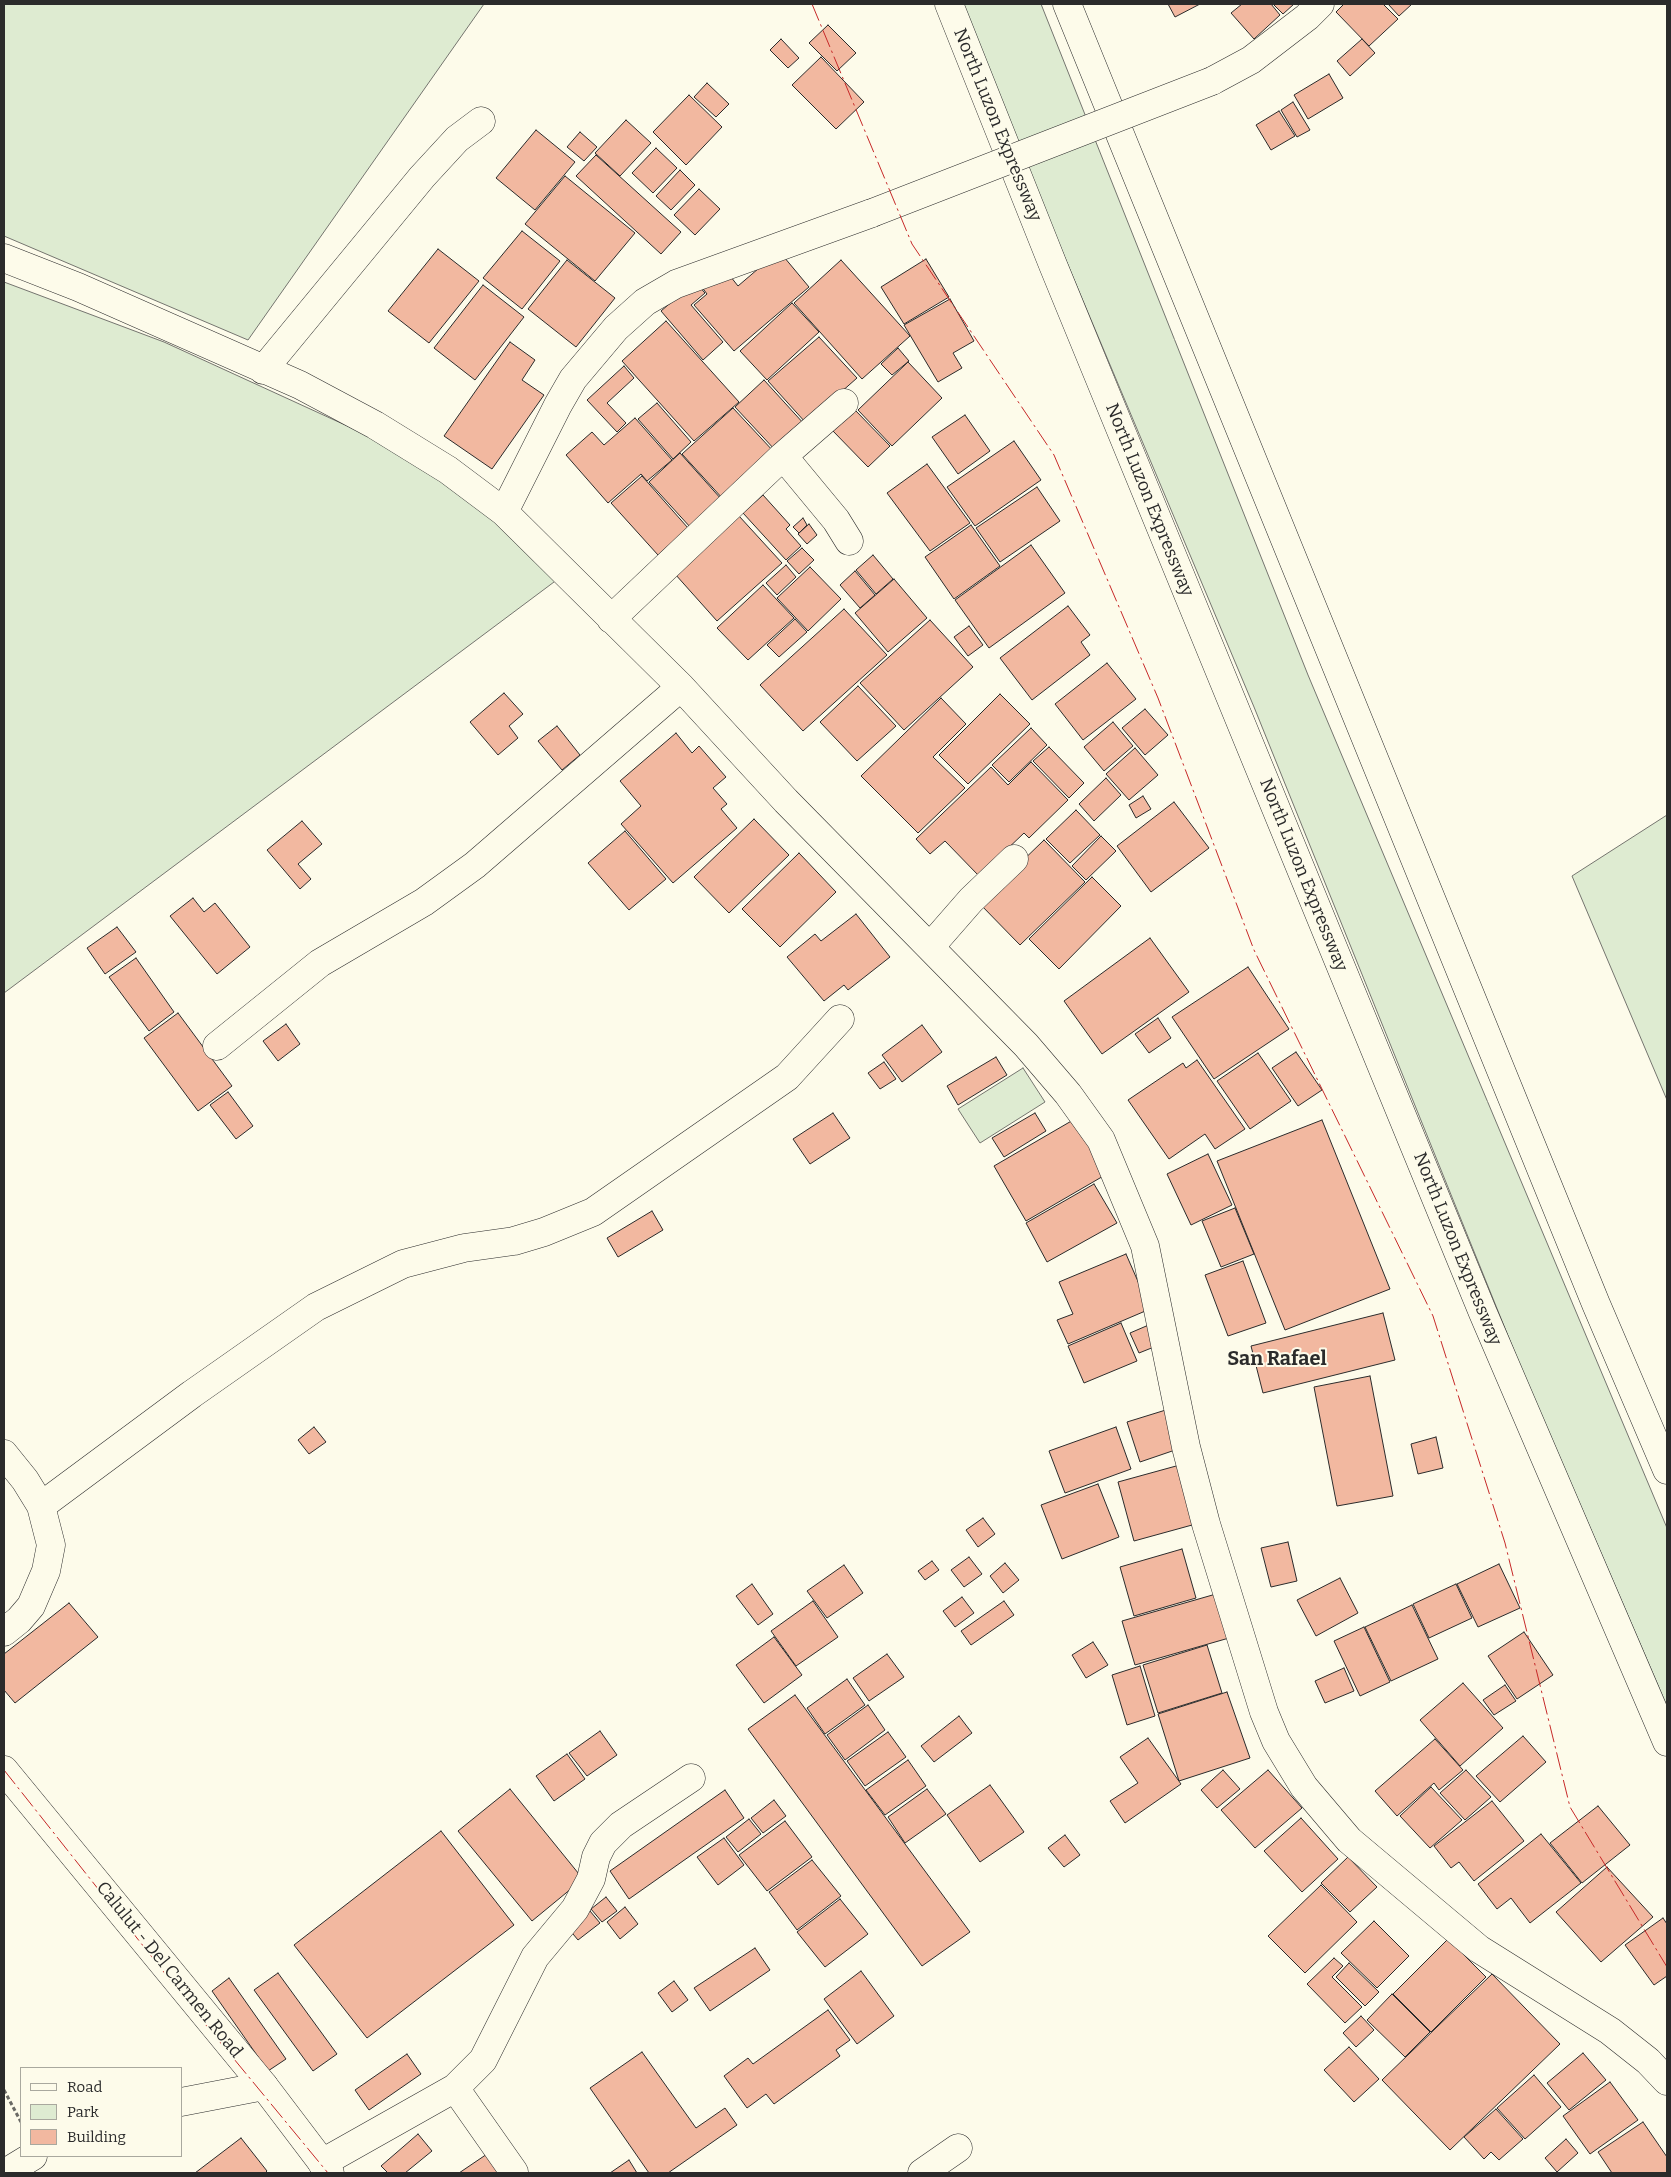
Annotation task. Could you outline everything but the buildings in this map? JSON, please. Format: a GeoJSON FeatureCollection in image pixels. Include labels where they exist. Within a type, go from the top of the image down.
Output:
{"type":"FeatureCollection","features":[{"type":"Feature","properties":{"kind":"main road","name":"North Luzon Expressway"},"geometry":{"type":"LineString","coordinates":[[949,4],[1057,274],[1483,1313],[1667,1742]]}},
{"type":"Feature","properties":{"kind":"main road"},"geometry":{"type":"LineString","coordinates":[[1066,4],[1596,1304],[1667,1470]]}},
{"type":"Feature","properties":{"kind":"main road"},"geometry":{"type":"LineString","coordinates":[[504,512],[558,405],[574,379],[616,328],[645,302],[676,284],[872,213],[1212,81],[1251,60],[1307,17],[1320,4]]}},
{"type":"Feature","properties":{"kind":"main road"},"geometry":{"type":"LineString","coordinates":[[263,370],[422,177],[457,140],[481,121]]}},
{"type":"Feature","properties":{"kind":"main road"},"geometry":{"type":"LineString","coordinates":[[4,258],[78,287],[300,385],[375,425],[448,470],[504,512],[681,687],[786,801],[1038,1059],[1068,1094],[1101,1140],[1145,1246],[1186,1447],[1230,1604],[1264,1712],[1276,1741],[1304,1787],[1349,1840],[1479,1949],[1610,2031],[1648,2061],[1667,2081]]}},
{"type":"Feature","properties":{"kind":"main road"},"geometry":{"type":"LineString","coordinates":[[611,619],[783,456],[844,403]]}},
{"type":"Feature","properties":{"kind":"main road"},"geometry":{"type":"LineString","coordinates":[[783,456],[836,520],[849,541]]}},
{"type":"Feature","properties":{"kind":"main road"},"geometry":{"type":"LineString","coordinates":[[217,1046],[320,963],[424,902],[475,865],[681,687]]}},
{"type":"Feature","properties":{"kind":"main road"},"geometry":{"type":"LineString","coordinates":[[930,947],[971,900],[1014,859]]}},
{"type":"Feature","properties":{"kind":"main road"},"geometry":{"type":"LineString","coordinates":[[41,1506],[192,1394],[316,1307],[403,1264],[464,1248],[514,1241],[544,1232],[593,1212],[787,1077],[840,1020]]}},
{"type":"Feature","properties":{"kind":"main road"},"geometry":{"type":"LineString","coordinates":[[4,1454],[41,1506],[51,1545],[46,1571],[31,1606],[19,1620],[4,1632]]}},
{"type":"Feature","properties":{"kind":"main road","name":"Calulut - Del Carmen Road"},"geometry":{"type":"LineString","coordinates":[[4,1770],[264,2086],[326,2168]]}},
{"type":"Feature","properties":{"kind":"main road"},"geometry":{"type":"LineString","coordinates":[[326,2168],[456,2088],[483,2060],[535,1957],[575,1909],[591,1879],[596,1857],[603,1843],[621,1825],[692,1778]]}},
{"type":"Feature","properties":{"kind":"main road"},"geometry":{"type":"LineString","coordinates":[[182,2102],[264,2086]]}},
{"type":"Feature","properties":{"kind":"main road"},"geometry":{"type":"LineString","coordinates":[[456,2088],[514,2172]]}},
{"type":"Feature","properties":{"kind":"main road"},"geometry":{"type":"LineString","coordinates":[[922,2173],[958,2148]]}},
{"type":"Feature","properties":{"kind":"main road"},"geometry":{"type":"LineString","coordinates":[[5,2173],[31,2157]]}},
{"type":"Feature","properties":{"kind":"path"},"geometry":{"type":"LineString","coordinates":[[4,2090],[20,2120]]}},
{"type":"Feature","properties":{"kind":"green space"},"geometry":{"type":"Polygon","coordinates":[[[4,4],[484,4],[248,340],[4,236],[4,4]]]}},
{"type":"Feature","properties":{"kind":"green space"},"geometry":{"type":"Polygon","coordinates":[[[963,4],[1041,4],[1308,675],[1667,1528],[1667,1706],[1519,1363],[1254,707],[999,101],[963,4]]]}},
{"type":"Feature","properties":{"kind":"green space"},"geometry":{"type":"Polygon","coordinates":[[[4,282],[164,342],[367,435],[464,494],[558,579],[4,993],[4,282]]]}},
{"type":"Feature","properties":{"kind":"green space"},"geometry":{"type":"Polygon","coordinates":[[[1667,815],[1667,1100],[1572,876],[1667,815]]]}},
{"type":"Feature","properties":{"kind":"green space"},"geometry":{"type":"Polygon","coordinates":[[[1023,1068],[1045,1102],[980,1143],[958,1109],[1023,1068]]]}},
{"type":"Feature","properties":{"kind":"power"},"geometry":{"type":"LineString","coordinates":[[812,4],[912,244],[1054,455],[1158,698],[1254,950],[1433,1316],[1505,1543],[1570,1807],[1667,1967]]}},
{"type":"Feature","properties":{"kind":"power"},"geometry":{"type":"LineString","coordinates":[[4,1770],[201,2019],[328,2173]]}},
{"type":"Feature","properties":{"kind":"district","name":"San Rafael"},"geometry":{"type":"Point","coordinates":[1277,1359]}}]}
